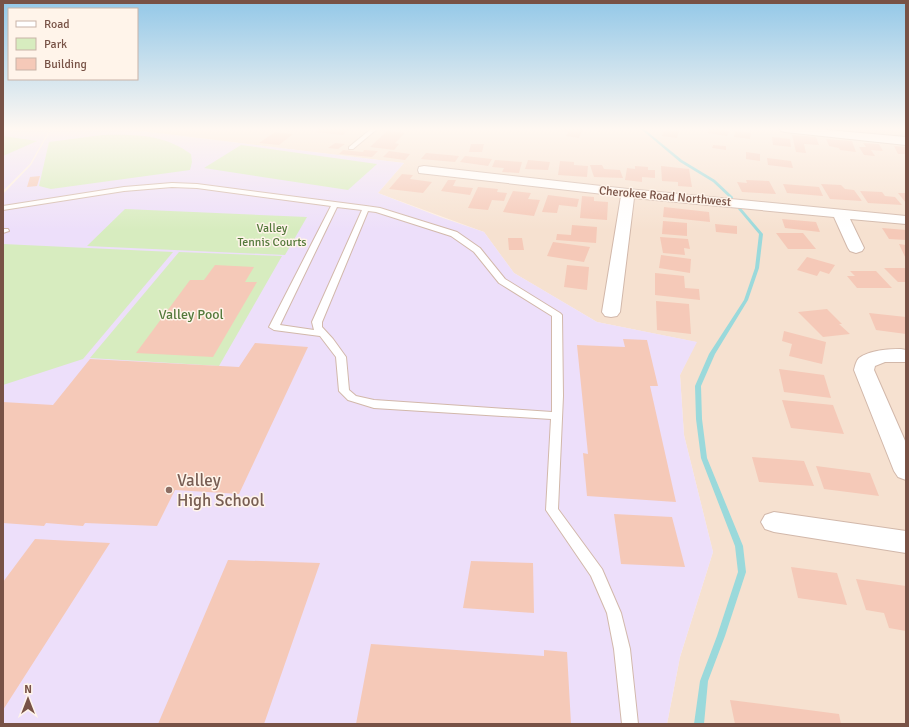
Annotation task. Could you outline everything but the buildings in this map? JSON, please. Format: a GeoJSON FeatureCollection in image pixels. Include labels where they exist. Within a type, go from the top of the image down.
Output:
{"type":"FeatureCollection","features":[{"type":"Feature","properties":{"kind":"street","name":"Cherokee Road Northwest"},"geometry":{"type":"LineString","coordinates":[[424,170],[628,193],[734,202],[906,220]]}},
{"type":"Feature","properties":{"kind":"street"},"geometry":{"type":"LineString","coordinates":[[611,312],[628,193]]}},
{"type":"Feature","properties":{"kind":"street"},"geometry":{"type":"LineString","coordinates":[[840,214],[856,248]]}},
{"type":"Feature","properties":{"kind":"street"},"geometry":{"type":"LineString","coordinates":[[906,356],[890,354],[874,358],[866,363],[864,370],[906,471]]}},
{"type":"Feature","properties":{"kind":"street"},"geometry":{"type":"LineString","coordinates":[[774,522],[906,542]]}},
{"type":"Feature","properties":{"kind":"lane"},"geometry":{"type":"LineString","coordinates":[[3,208],[141,186],[172,184],[377,210],[454,234],[477,250],[502,280],[557,315],[558,396],[552,510],[597,574],[614,613],[622,649],[630,724]]}},
{"type":"Feature","properties":{"kind":"lane"},"geometry":{"type":"LineString","coordinates":[[323,334],[274,327],[335,204]]}},
{"type":"Feature","properties":{"kind":"lane"},"geometry":{"type":"LineString","coordinates":[[29,205],[29,211],[36,212]]}},
{"type":"Feature","properties":{"kind":"lane"},"geometry":{"type":"LineString","coordinates":[[366,208],[317,322],[317,328],[342,357],[344,391],[352,398],[374,404],[557,416]]}},
{"type":"Feature","properties":{"kind":"shaded area"},"geometry":{"type":"Polygon","coordinates":[[[3,163],[31,163],[30,164],[3,191],[3,163]]]}},
{"type":"Feature","properties":{"kind":"shaded area","name":"Valley High School"},"geometry":{"type":"Polygon","coordinates":[[[32,163],[404,163],[378,193],[484,232],[514,273],[597,322],[697,342],[680,375],[684,435],[713,552],[680,657],[667,724],[3,724],[3,194],[32,163]]]}},
{"type":"Feature","properties":{"kind":"shaded area"},"geometry":{"type":"Polygon","coordinates":[[[404,163],[906,163],[906,724],[667,724],[680,657],[713,552],[684,435],[680,375],[696,342],[597,322],[514,273],[484,232],[378,193],[404,163]]]}},
{"type":"Feature","properties":{"kind":"green space"},"geometry":{"type":"Polygon","coordinates":[[[44,163],[192,163],[190,170],[51,189],[39,186],[44,163]]]}},
{"type":"Feature","properties":{"kind":"green space"},"geometry":{"type":"Polygon","coordinates":[[[212,163],[377,164],[348,190],[204,168],[212,163]]]}},
{"type":"Feature","properties":{"kind":"green space","name":"Valley Tennis Courts"},"geometry":{"type":"Polygon","coordinates":[[[125,209],[307,217],[285,255],[87,246],[125,209]]]}},
{"type":"Feature","properties":{"kind":"green space"},"geometry":{"type":"Polygon","coordinates":[[[3,244],[173,252],[83,359],[3,385],[3,244]]]}},
{"type":"Feature","properties":{"kind":"green space","name":"Valley Pool"},"geometry":{"type":"Polygon","coordinates":[[[179,252],[282,256],[219,366],[90,358],[179,252]]]}},
{"type":"Feature","properties":{"kind":"waterway"},"geometry":{"type":"LineString","coordinates":[[684,163],[714,181],[732,198]]}},
{"type":"Feature","properties":{"kind":"waterway"},"geometry":{"type":"LineString","coordinates":[[699,724],[704,681],[721,636],[742,572],[739,546],[704,458],[699,419],[698,386],[712,354],[746,300],[757,268],[761,234],[739,208]]}},
{"type":"Feature","properties":{"kind":"place","name":"Valley High School"},"geometry":{"type":"Point","coordinates":[169,490]}}]}
